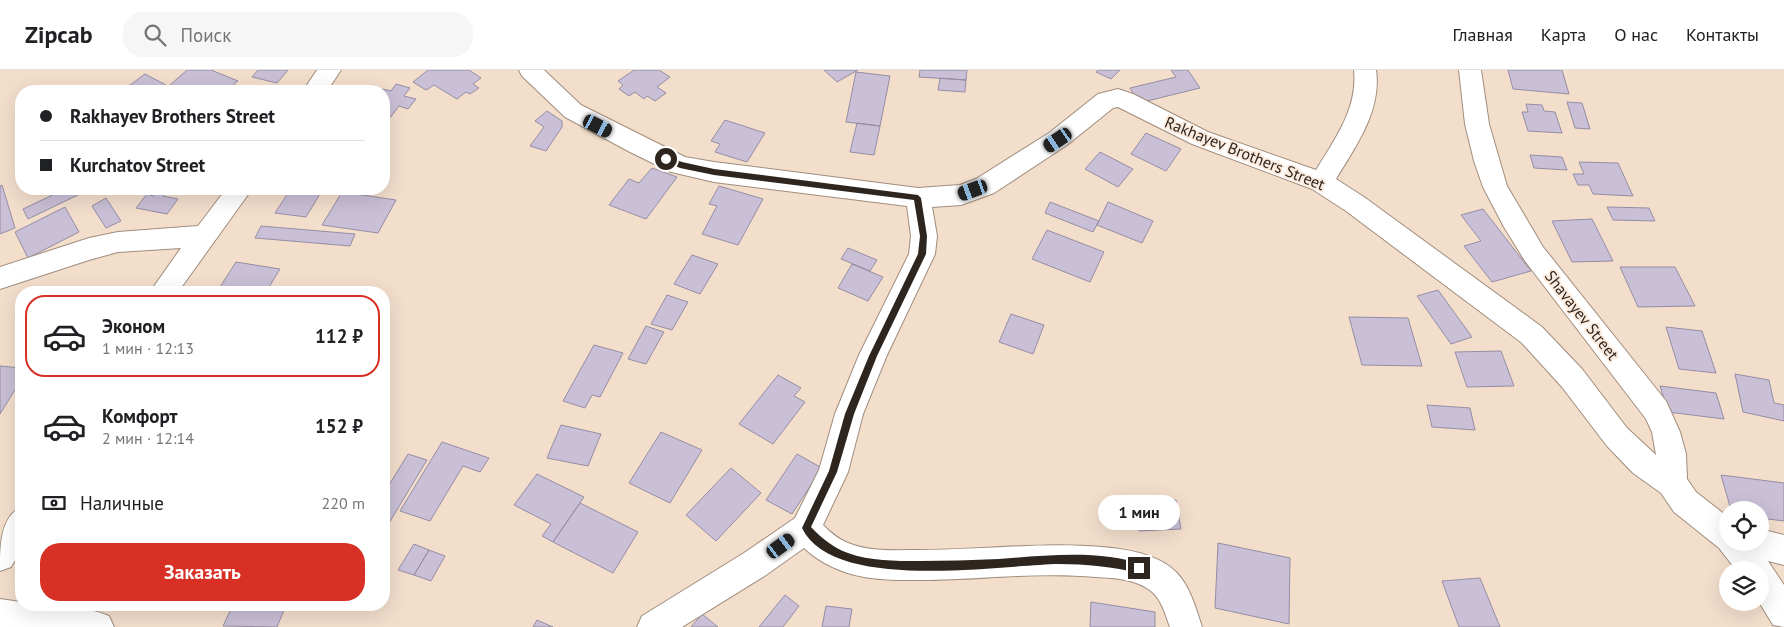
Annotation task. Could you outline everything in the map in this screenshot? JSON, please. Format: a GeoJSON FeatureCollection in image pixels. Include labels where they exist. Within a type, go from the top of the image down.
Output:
{"type":"FeatureCollection","features":[{"type":"Feature","properties":{"kind":"street"},"geometry":{"type":"LineString","coordinates":[[319,85],[330,70]]}},
{"type":"Feature","properties":{"kind":"street"},"geometry":{"type":"LineString","coordinates":[[1322,182],[1344,145],[1364,103],[1367,77],[1365,70]]}},
{"type":"Feature","properties":{"kind":"street","name":"Shavayev Street"},"geometry":{"type":"LineString","coordinates":[[1470,70],[1478,124],[1495,187],[1534,254],[1656,410],[1666,432],[1671,454],[1672,484]]}},
{"type":"Feature","properties":{"kind":"street","name":"Rakhayev Brothers Street"},"geometry":{"type":"LineString","coordinates":[[539,72],[572,111],[680,165],[714,172],[918,198],[961,195],[985,186],[1058,140],[1106,100],[1118,98],[1200,138],[1322,182],[1410,244],[1532,335],[1572,378],[1617,437],[1643,463],[1672,484]]}},
{"type":"Feature","properties":{"kind":"street"},"geometry":{"type":"LineString","coordinates":[[167,286],[235,195]]}},
{"type":"Feature","properties":{"kind":"street"},"geometry":{"type":"LineString","coordinates":[[652,627],[755,564],[806,528],[833,472],[849,414],[873,356],[922,254],[924,236],[918,198]]}},
{"type":"Feature","properties":{"kind":"street"},"geometry":{"type":"LineString","coordinates":[[0,278],[80,252],[118,242],[204,236]]}},
{"type":"Feature","properties":{"kind":"street"},"geometry":{"type":"LineString","coordinates":[[1672,484],[1685,502],[1719,528]]}},
{"type":"Feature","properties":{"kind":"street"},"geometry":{"type":"LineString","coordinates":[[806,528],[816,540],[826,547],[844,557],[864,562],[890,565],[967,565],[1060,560],[1114,562],[1139,568],[1153,574],[1164,582],[1175,598],[1186,627]]}},
{"type":"Feature","properties":{"kind":"street"},"geometry":{"type":"LineString","coordinates":[[0,556],[15,532]]}},
{"type":"Feature","properties":{"kind":"street"},"geometry":{"type":"LineString","coordinates":[[1769,547],[1784,550]]}},
{"type":"Feature","properties":{"kind":"street"},"geometry":{"type":"LineString","coordinates":[[1769,590],[1784,614]]}},
{"type":"Feature","properties":{"kind":"street"},"geometry":{"type":"LineString","coordinates":[[0,615],[98,627]]}},
{"type":"Feature","properties":{"kind":"building"},"geometry":{"type":"Polygon","coordinates":[[[187,70],[211,70],[238,81],[233,85],[170,85],[187,70]]]}},
{"type":"Feature","properties":{"kind":"building"},"geometry":{"type":"Polygon","coordinates":[[[258,70],[288,70],[277,83],[252,77],[258,70]]]}},
{"type":"Feature","properties":{"kind":"building"},"geometry":{"type":"Polygon","coordinates":[[[428,70],[469,70],[481,78],[473,84],[479,88],[470,94],[466,92],[457,99],[434,85],[426,90],[413,82],[428,70]]]}},
{"type":"Feature","properties":{"kind":"building"},"geometry":{"type":"Polygon","coordinates":[[[634,70],[659,70],[670,77],[657,87],[666,93],[655,101],[647,96],[644,99],[635,92],[629,96],[619,89],[623,85],[618,81],[634,70]]]}},
{"type":"Feature","properties":{"kind":"building"},"geometry":{"type":"Polygon","coordinates":[[[824,70],[858,70],[837,82],[824,70]]]}},
{"type":"Feature","properties":{"kind":"building"},"geometry":{"type":"Polygon","coordinates":[[[920,70],[967,70],[966,80],[919,77],[920,70]]]}},
{"type":"Feature","properties":{"kind":"building"},"geometry":{"type":"Polygon","coordinates":[[[1098,70],[1120,70],[1111,79],[1096,72],[1098,70]]]}},
{"type":"Feature","properties":{"kind":"building"},"geometry":{"type":"Polygon","coordinates":[[[1171,70],[1188,70],[1200,88],[1139,103],[1130,88],[1176,77],[1171,70]]]}},
{"type":"Feature","properties":{"kind":"building"},"geometry":{"type":"Polygon","coordinates":[[[1508,70],[1562,70],[1569,94],[1513,89],[1508,70]]]}},
{"type":"Feature","properties":{"kind":"building"},"geometry":{"type":"Polygon","coordinates":[[[856,72],[890,76],[880,126],[846,122],[856,72]]]}},
{"type":"Feature","properties":{"kind":"building"},"geometry":{"type":"Polygon","coordinates":[[[145,74],[166,85],[130,85],[145,74]]]}},
{"type":"Feature","properties":{"kind":"building"},"geometry":{"type":"Polygon","coordinates":[[[940,78],[966,80],[965,92],[938,90],[940,78]]]}},
{"type":"Feature","properties":{"kind":"building"},"geometry":{"type":"Polygon","coordinates":[[[396,84],[410,88],[404,96],[416,99],[408,109],[399,106],[390,118],[390,91],[396,84]]]}},
{"type":"Feature","properties":{"kind":"building"},"geometry":{"type":"Polygon","coordinates":[[[1567,102],[1582,103],[1590,129],[1575,128],[1567,102]]]}},
{"type":"Feature","properties":{"kind":"building"},"geometry":{"type":"Polygon","coordinates":[[[1526,104],[1542,105],[1544,111],[1555,112],[1562,133],[1528,131],[1522,112],[1528,112],[1526,104]]]}},
{"type":"Feature","properties":{"kind":"building"},"geometry":{"type":"Polygon","coordinates":[[[547,111],[562,121],[562,127],[546,151],[530,146],[544,127],[535,121],[547,111]]]}},
{"type":"Feature","properties":{"kind":"building"},"geometry":{"type":"Polygon","coordinates":[[[725,120],[765,133],[747,162],[715,152],[720,144],[711,141],[725,120]]]}},
{"type":"Feature","properties":{"kind":"building"},"geometry":{"type":"Polygon","coordinates":[[[857,123],[880,126],[874,155],[850,152],[857,123]]]}},
{"type":"Feature","properties":{"kind":"building"},"geometry":{"type":"Polygon","coordinates":[[[1146,133],[1181,149],[1166,171],[1131,154],[1146,133]]]}},
{"type":"Feature","properties":{"kind":"building"},"geometry":{"type":"Polygon","coordinates":[[[1100,152],[1133,169],[1118,187],[1085,169],[1100,152]]]}},
{"type":"Feature","properties":{"kind":"building"},"geometry":{"type":"Polygon","coordinates":[[[1530,155],[1562,157],[1567,170],[1534,168],[1530,155]]]}},
{"type":"Feature","properties":{"kind":"building"},"geometry":{"type":"Polygon","coordinates":[[[1579,162],[1618,163],[1633,196],[1593,194],[1589,185],[1578,185],[1573,174],[1584,174],[1579,162]]]}},
{"type":"Feature","properties":{"kind":"building"},"geometry":{"type":"Polygon","coordinates":[[[652,168],[677,177],[646,219],[609,205],[629,179],[639,183],[652,168]]]}},
{"type":"Feature","properties":{"kind":"building"},"geometry":{"type":"Polygon","coordinates":[[[2,185],[15,228],[0,234],[0,186],[2,185]]]}},
{"type":"Feature","properties":{"kind":"building"},"geometry":{"type":"Polygon","coordinates":[[[719,186],[763,199],[738,245],[702,234],[717,206],[709,204],[719,186]]]}},
{"type":"Feature","properties":{"kind":"building"},"geometry":{"type":"Polygon","coordinates":[[[52,195],[78,195],[28,219],[23,209],[52,195]]]}},
{"type":"Feature","properties":{"kind":"building"},"geometry":{"type":"Polygon","coordinates":[[[146,195],[164,195],[178,199],[167,214],[136,208],[146,195]]]}},
{"type":"Feature","properties":{"kind":"building"},"geometry":{"type":"Polygon","coordinates":[[[287,195],[319,195],[306,217],[275,213],[287,195]]]}},
{"type":"Feature","properties":{"kind":"building"},"geometry":{"type":"Polygon","coordinates":[[[340,195],[362,195],[396,200],[378,233],[322,225],[340,195]]]}},
{"type":"Feature","properties":{"kind":"building"},"geometry":{"type":"Polygon","coordinates":[[[106,198],[121,221],[106,228],[92,206],[106,198]]]}},
{"type":"Feature","properties":{"kind":"building"},"geometry":{"type":"Polygon","coordinates":[[[1050,202],[1099,221],[1093,232],[1045,213],[1050,202]]]}},
{"type":"Feature","properties":{"kind":"building"},"geometry":{"type":"Polygon","coordinates":[[[1108,202],[1153,221],[1142,243],[1097,225],[1108,202]]]}},
{"type":"Feature","properties":{"kind":"building"},"geometry":{"type":"Polygon","coordinates":[[[65,207],[79,232],[28,258],[15,232],[65,207]]]}},
{"type":"Feature","properties":{"kind":"building"},"geometry":{"type":"Polygon","coordinates":[[[1607,207],[1649,208],[1655,221],[1613,220],[1607,207]]]}},
{"type":"Feature","properties":{"kind":"building"},"geometry":{"type":"Polygon","coordinates":[[[1483,209],[1531,271],[1492,282],[1464,246],[1481,241],[1461,215],[1483,209]]]}},
{"type":"Feature","properties":{"kind":"building"},"geometry":{"type":"Polygon","coordinates":[[[1592,219],[1613,261],[1572,262],[1552,221],[1592,219]]]}},
{"type":"Feature","properties":{"kind":"building"},"geometry":{"type":"Polygon","coordinates":[[[261,226],[355,234],[350,246],[255,238],[261,226]]]}},
{"type":"Feature","properties":{"kind":"building"},"geometry":{"type":"Polygon","coordinates":[[[1047,230],[1104,252],[1090,282],[1032,259],[1047,230]]]}},
{"type":"Feature","properties":{"kind":"building"},"geometry":{"type":"Polygon","coordinates":[[[848,248],[877,260],[870,271],[841,259],[848,248]]]}},
{"type":"Feature","properties":{"kind":"building"},"geometry":{"type":"Polygon","coordinates":[[[692,255],[718,264],[700,294],[674,284],[692,255]]]}},
{"type":"Feature","properties":{"kind":"building"},"geometry":{"type":"Polygon","coordinates":[[[236,262],[280,269],[270,286],[221,286],[236,262]]]}},
{"type":"Feature","properties":{"kind":"building"},"geometry":{"type":"Polygon","coordinates":[[[852,264],[883,277],[868,301],[838,288],[852,264]]]}},
{"type":"Feature","properties":{"kind":"building"},"geometry":{"type":"Polygon","coordinates":[[[1620,267],[1675,267],[1695,306],[1638,307],[1620,267]]]}},
{"type":"Feature","properties":{"kind":"building"},"geometry":{"type":"Polygon","coordinates":[[[1438,290],[1472,337],[1451,344],[1417,296],[1438,290]]]}},
{"type":"Feature","properties":{"kind":"building"},"geometry":{"type":"Polygon","coordinates":[[[667,295],[688,302],[672,330],[651,324],[667,295]]]}},
{"type":"Feature","properties":{"kind":"building"},"geometry":{"type":"Polygon","coordinates":[[[1011,314],[1044,325],[1033,354],[999,342],[1011,314]]]}},
{"type":"Feature","properties":{"kind":"building"},"geometry":{"type":"Polygon","coordinates":[[[1349,317],[1408,318],[1422,366],[1362,365],[1349,317]]]}},
{"type":"Feature","properties":{"kind":"building"},"geometry":{"type":"Polygon","coordinates":[[[646,326],[664,332],[646,364],[628,359],[646,326]]]}},
{"type":"Feature","properties":{"kind":"building"},"geometry":{"type":"Polygon","coordinates":[[[1666,327],[1702,331],[1716,373],[1679,369],[1666,327]]]}},
{"type":"Feature","properties":{"kind":"building"},"geometry":{"type":"Polygon","coordinates":[[[594,345],[623,353],[600,397],[592,395],[585,408],[563,401],[594,345]]]}},
{"type":"Feature","properties":{"kind":"building"},"geometry":{"type":"Polygon","coordinates":[[[1501,351],[1514,386],[1467,387],[1455,352],[1501,351]]]}},
{"type":"Feature","properties":{"kind":"building"},"geometry":{"type":"Polygon","coordinates":[[[0,366],[15,367],[15,390],[0,414],[0,366]]]}},
{"type":"Feature","properties":{"kind":"building"},"geometry":{"type":"Polygon","coordinates":[[[1735,374],[1769,380],[1774,403],[1784,405],[1784,421],[1743,412],[1735,374]]]}},
{"type":"Feature","properties":{"kind":"building"},"geometry":{"type":"Polygon","coordinates":[[[778,375],[801,388],[794,396],[805,402],[773,444],[739,424],[778,375]]]}},
{"type":"Feature","properties":{"kind":"building"},"geometry":{"type":"Polygon","coordinates":[[[1660,386],[1716,393],[1724,419],[1668,412],[1660,386]]]}},
{"type":"Feature","properties":{"kind":"building"},"geometry":{"type":"Polygon","coordinates":[[[1427,405],[1470,408],[1475,430],[1432,427],[1427,405]]]}},
{"type":"Feature","properties":{"kind":"building"},"geometry":{"type":"Polygon","coordinates":[[[561,425],[601,434],[588,466],[547,458],[561,425]]]}},
{"type":"Feature","properties":{"kind":"building"},"geometry":{"type":"Polygon","coordinates":[[[661,432],[702,450],[670,503],[629,483],[661,432]]]}},
{"type":"Feature","properties":{"kind":"building"},"geometry":{"type":"Polygon","coordinates":[[[442,442],[489,458],[480,472],[463,466],[430,521],[400,511],[442,442]]]}},
{"type":"Feature","properties":{"kind":"building"},"geometry":{"type":"Polygon","coordinates":[[[408,454],[427,460],[390,521],[390,483],[408,454]]]}},
{"type":"Feature","properties":{"kind":"building"},"geometry":{"type":"Polygon","coordinates":[[[797,454],[822,468],[792,514],[766,500],[797,454]]]}},
{"type":"Feature","properties":{"kind":"building"},"geometry":{"type":"Polygon","coordinates":[[[731,468],[761,493],[716,541],[686,515],[731,468]]]}},
{"type":"Feature","properties":{"kind":"building"},"geometry":{"type":"Polygon","coordinates":[[[537,474],[584,497],[553,542],[542,536],[551,524],[514,505],[537,474]]]}},
{"type":"Feature","properties":{"kind":"building"},"geometry":{"type":"Polygon","coordinates":[[[1721,475],[1784,483],[1784,521],[1769,519],[1769,501],[1728,501],[1721,475]]]}},
{"type":"Feature","properties":{"kind":"building"},"geometry":{"type":"Polygon","coordinates":[[[1176,500],[1181,529],[1139,531],[1134,502],[1176,500]]]}},
{"type":"Feature","properties":{"kind":"building"},"geometry":{"type":"Polygon","coordinates":[[[580,503],[638,532],[613,573],[553,542],[580,503]]]}},
{"type":"Feature","properties":{"kind":"building"},"geometry":{"type":"Polygon","coordinates":[[[1218,543],[1290,558],[1289,624],[1215,608],[1218,543]]]}},
{"type":"Feature","properties":{"kind":"building"},"geometry":{"type":"Polygon","coordinates":[[[414,544],[429,550],[414,575],[398,570],[414,544]]]}},
{"type":"Feature","properties":{"kind":"building"},"geometry":{"type":"Polygon","coordinates":[[[429,550],[445,556],[431,581],[414,575],[429,550]]]}},
{"type":"Feature","properties":{"kind":"building"},"geometry":{"type":"Polygon","coordinates":[[[1480,578],[1500,627],[1459,627],[1442,581],[1480,578]]]}},
{"type":"Feature","properties":{"kind":"building"},"geometry":{"type":"Polygon","coordinates":[[[785,595],[799,606],[783,627],[759,627],[785,595]]]}},
{"type":"Feature","properties":{"kind":"building"},"geometry":{"type":"Polygon","coordinates":[[[1091,602],[1155,612],[1155,627],[1090,627],[1091,602]]]}},
{"type":"Feature","properties":{"kind":"building"},"geometry":{"type":"Polygon","coordinates":[[[826,606],[852,609],[849,627],[822,627],[826,606]]]}},
{"type":"Feature","properties":{"kind":"building"},"geometry":{"type":"Polygon","coordinates":[[[230,611],[284,611],[277,627],[223,626],[230,611]]]}},
{"type":"Feature","properties":{"kind":"building"},"geometry":{"type":"Polygon","coordinates":[[[702,614],[718,627],[691,627],[702,614]]]}},
{"type":"Feature","properties":{"kind":"building"},"geometry":{"type":"Polygon","coordinates":[[[537,620],[553,627],[533,627],[537,620]]]}},
{"type":"Feature","properties":{"kind":"route"},"geometry":{"type":"LineString","coordinates":[[666,159],[680,165],[714,172],[918,198],[924,236],[922,254],[873,356],[849,414],[833,472],[818,507],[806,528],[816,540],[844,557],[890,565],[967,565],[1060,560],[1114,562],[1139,568]]}}]}
